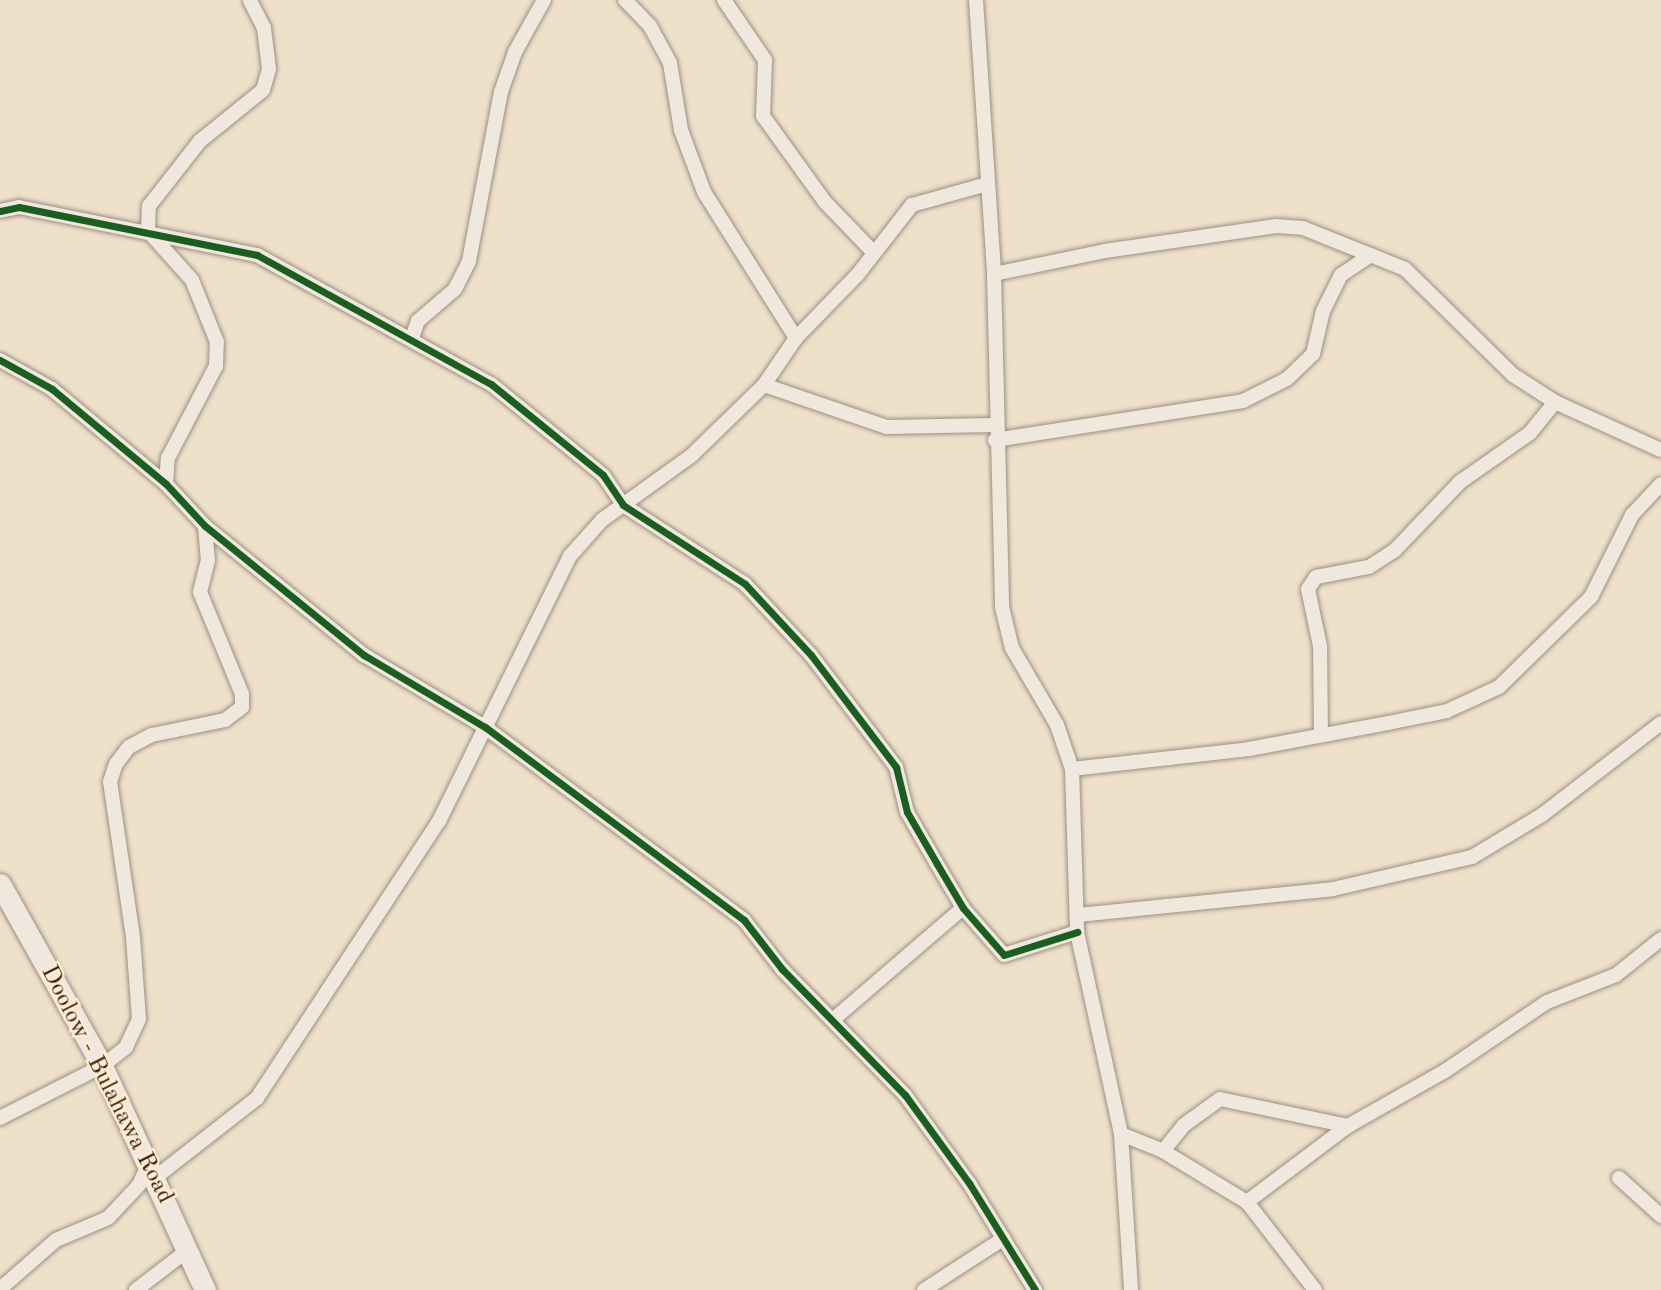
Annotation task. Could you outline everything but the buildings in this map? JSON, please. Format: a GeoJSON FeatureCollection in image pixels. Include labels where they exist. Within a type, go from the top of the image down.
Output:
{"type":"FeatureCollection","features":[{"type":"Feature","properties":{"kind":"main road","name":"Doolow - Bulahawa Road"},"geometry":{"type":"LineString","coordinates":[[0,884],[102,1066],[205,1290]]}},
{"type":"Feature","properties":{"kind":"street"},"geometry":{"type":"LineString","coordinates":[[166,484],[168,458],[216,366],[217,342],[192,280],[148,231],[149,206],[161,186],[200,141],[263,90],[269,69],[264,28],[250,0]]}},
{"type":"Feature","properties":{"kind":"street"},"geometry":{"type":"LineString","coordinates":[[412,338],[418,321],[455,289],[469,261],[501,92],[515,52],[544,0]]}},
{"type":"Feature","properties":{"kind":"street"},"geometry":{"type":"LineString","coordinates":[[625,0],[650,26],[670,64],[681,130],[704,192],[796,338]]}},
{"type":"Feature","properties":{"kind":"street"},"geometry":{"type":"LineString","coordinates":[[724,0],[765,60],[763,116],[825,202],[874,253]]}},
{"type":"Feature","properties":{"kind":"street"},"geometry":{"type":"LineString","coordinates":[[976,0],[984,185],[995,274],[994,432],[1002,607],[1012,648],[1057,725],[1072,769],[1077,932],[1121,1134],[1131,1290]]}},
{"type":"Feature","properties":{"kind":"street"},"geometry":{"type":"LineString","coordinates":[[0,1289],[56,1240],[108,1218],[152,1170],[257,1098],[439,821],[570,556],[623,505],[692,455],[764,385],[796,338],[874,253],[912,205],[984,185]]}},
{"type":"Feature","properties":{"kind":"street"},"geometry":{"type":"LineString","coordinates":[[0,211],[19,207],[257,255],[412,338],[491,384],[603,475],[623,505],[745,584],[811,655],[896,767],[907,812],[963,908],[1004,956],[1077,932]]}},
{"type":"Feature","properties":{"kind":"street"},"geometry":{"type":"LineString","coordinates":[[995,274],[1105,251],[1276,226],[1303,228],[1405,268],[1513,375],[1555,402],[1661,450]]}},
{"type":"Feature","properties":{"kind":"street"},"geometry":{"type":"LineString","coordinates":[[764,385],[887,427],[994,432],[1243,401],[1287,379],[1313,354],[1323,311],[1341,275],[1371,255]]}},
{"type":"Feature","properties":{"kind":"street"},"geometry":{"type":"LineString","coordinates":[[0,360],[52,390],[166,484],[205,526],[364,655],[485,727],[744,920],[782,969],[835,1018],[905,1095],[1004,1238],[1035,1290]]}},
{"type":"Feature","properties":{"kind":"street"},"geometry":{"type":"LineString","coordinates":[[1321,735],[1320,646],[1308,589],[1316,577],[1369,568],[1395,550],[1480,465],[1530,433],[1555,402]]}},
{"type":"Feature","properties":{"kind":"street"},"geometry":{"type":"LineString","coordinates":[[1072,769],[1177,759],[1447,711],[1500,687],[1591,597],[1632,515],[1661,484]]}},
{"type":"Feature","properties":{"kind":"street"},"geometry":{"type":"LineString","coordinates":[[0,1118],[102,1066],[126,1047],[139,1019],[133,937],[110,782],[116,764],[129,747],[152,735],[225,720],[242,707],[242,694],[200,592],[208,561],[205,526]]}},
{"type":"Feature","properties":{"kind":"street"},"geometry":{"type":"LineString","coordinates":[[1078,915],[1333,889],[1472,857],[1542,815],[1661,723]]}},
{"type":"Feature","properties":{"kind":"street"},"geometry":{"type":"LineString","coordinates":[[835,1018],[963,908]]}},
{"type":"Feature","properties":{"kind":"street"},"geometry":{"type":"LineString","coordinates":[[1247,1202],[1348,1126],[1445,1071],[1547,1002],[1616,975],[1661,939]]}},
{"type":"Feature","properties":{"kind":"street"},"geometry":{"type":"LineString","coordinates":[[1163,1151],[1184,1125],[1220,1099],[1348,1126]]}},
{"type":"Feature","properties":{"kind":"street"},"geometry":{"type":"LineString","coordinates":[[1121,1134],[1163,1151],[1247,1202],[1315,1290]]}},
{"type":"Feature","properties":{"kind":"street"},"geometry":{"type":"LineString","coordinates":[[1619,1178],[1661,1216]]}},
{"type":"Feature","properties":{"kind":"street"},"geometry":{"type":"LineString","coordinates":[[924,1290],[1004,1238]]}},
{"type":"Feature","properties":{"kind":"street"},"geometry":{"type":"LineString","coordinates":[[136,1290],[188,1251]]}},
{"type":"Feature","properties":{"kind":"cycle path"},"geometry":{"type":"LineString","coordinates":[[0,211],[19,207],[257,255],[491,384],[603,475],[623,505],[745,584],[811,655],[896,767],[907,812],[963,908],[1004,955],[1077,932]]}},
{"type":"Feature","properties":{"kind":"cycle path"},"geometry":{"type":"LineString","coordinates":[[0,360],[52,389],[166,484],[205,526],[364,655],[485,727],[744,920],[782,969],[905,1095],[969,1183],[1035,1290]]}}]}
